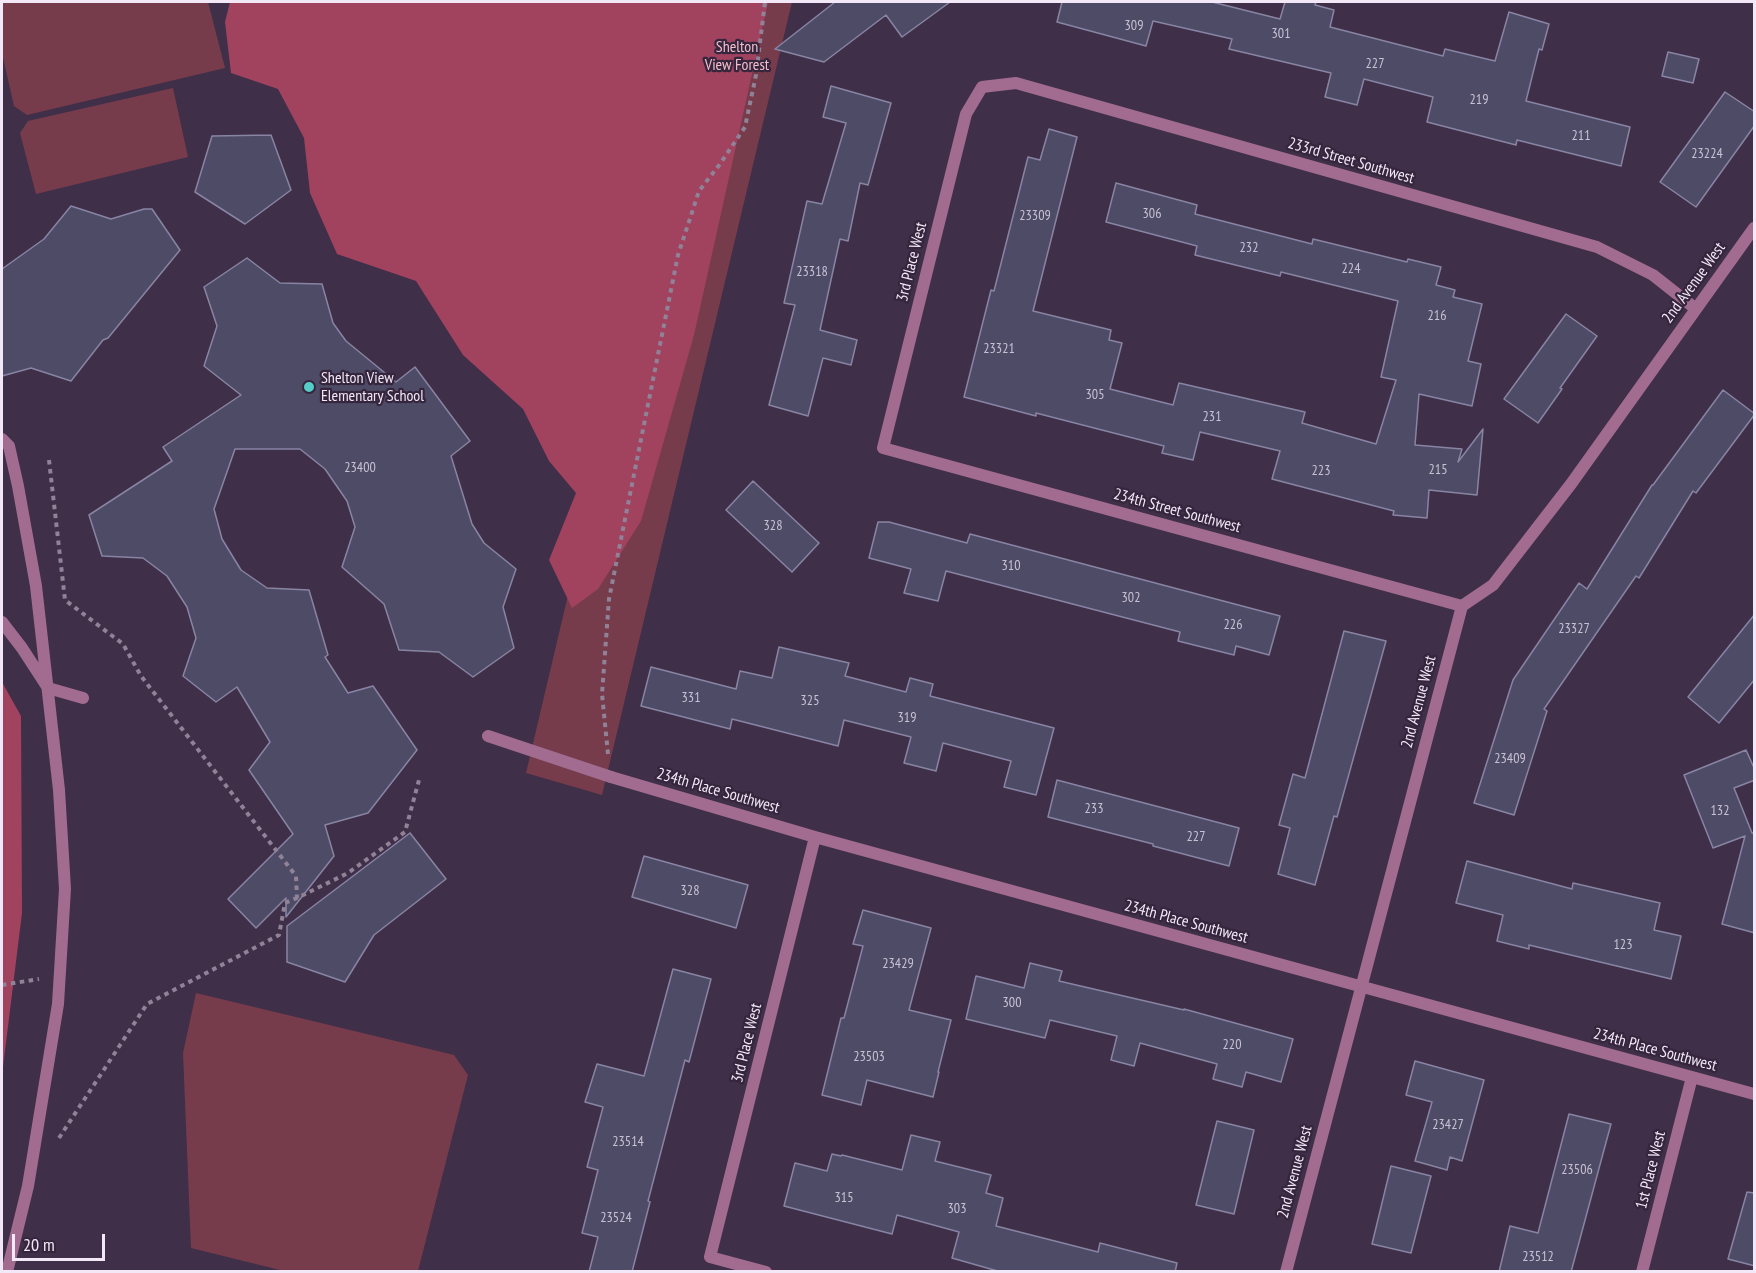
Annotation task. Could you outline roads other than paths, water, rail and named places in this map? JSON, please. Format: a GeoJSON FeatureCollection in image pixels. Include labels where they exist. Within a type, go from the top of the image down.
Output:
{"type":"FeatureCollection","features":[{"type":"Feature","properties":{"kind":"street","name":"233rd Street Southwest"},"geometry":{"type":"LineString","coordinates":[[982,87],[1016,83],[1597,248],[1653,275],[1696,309]]}},
{"type":"Feature","properties":{"kind":"street","name":"3rd Place West"},"geometry":{"type":"LineString","coordinates":[[883,448],[966,114],[982,87]]}},
{"type":"Feature","properties":{"kind":"street","name":"2nd Avenue West"},"geometry":{"type":"LineString","coordinates":[[1287,1272],[1462,606],[1493,585],[1571,484],[1755,228]]}},
{"type":"Feature","properties":{"kind":"street"},"geometry":{"type":"LineString","coordinates":[[2,439],[9,446],[36,586],[59,790],[65,890],[58,1004],[28,1186],[7,1272]]}},
{"type":"Feature","properties":{"kind":"street","name":"234th Street Southwest"},"geometry":{"type":"LineString","coordinates":[[883,448],[1462,606]]}},
{"type":"Feature","properties":{"kind":"street"},"geometry":{"type":"LineString","coordinates":[[2,622],[48,688],[83,698]]}},
{"type":"Feature","properties":{"kind":"street","name":"234th Place Southwest"},"geometry":{"type":"LineString","coordinates":[[488,736],[611,777],[815,837],[1755,1094]]}},
{"type":"Feature","properties":{"kind":"street","name":"3rd Place West"},"geometry":{"type":"LineString","coordinates":[[766,1272],[711,1257],[815,837]]}},
{"type":"Feature","properties":{"kind":"street","name":"1st Place West"},"geometry":{"type":"LineString","coordinates":[[1642,1272],[1692,1077]]}},
{"type":"Feature","properties":{"kind":"place","name":"Shelton View Elementary School"},"geometry":{"type":"Point","coordinates":[309,387]}},
{"type":"Feature","properties":{"kind":"park label","name":"Shelton View Forest"},"geometry":{"type":"Point","coordinates":[737,56]}}]}
